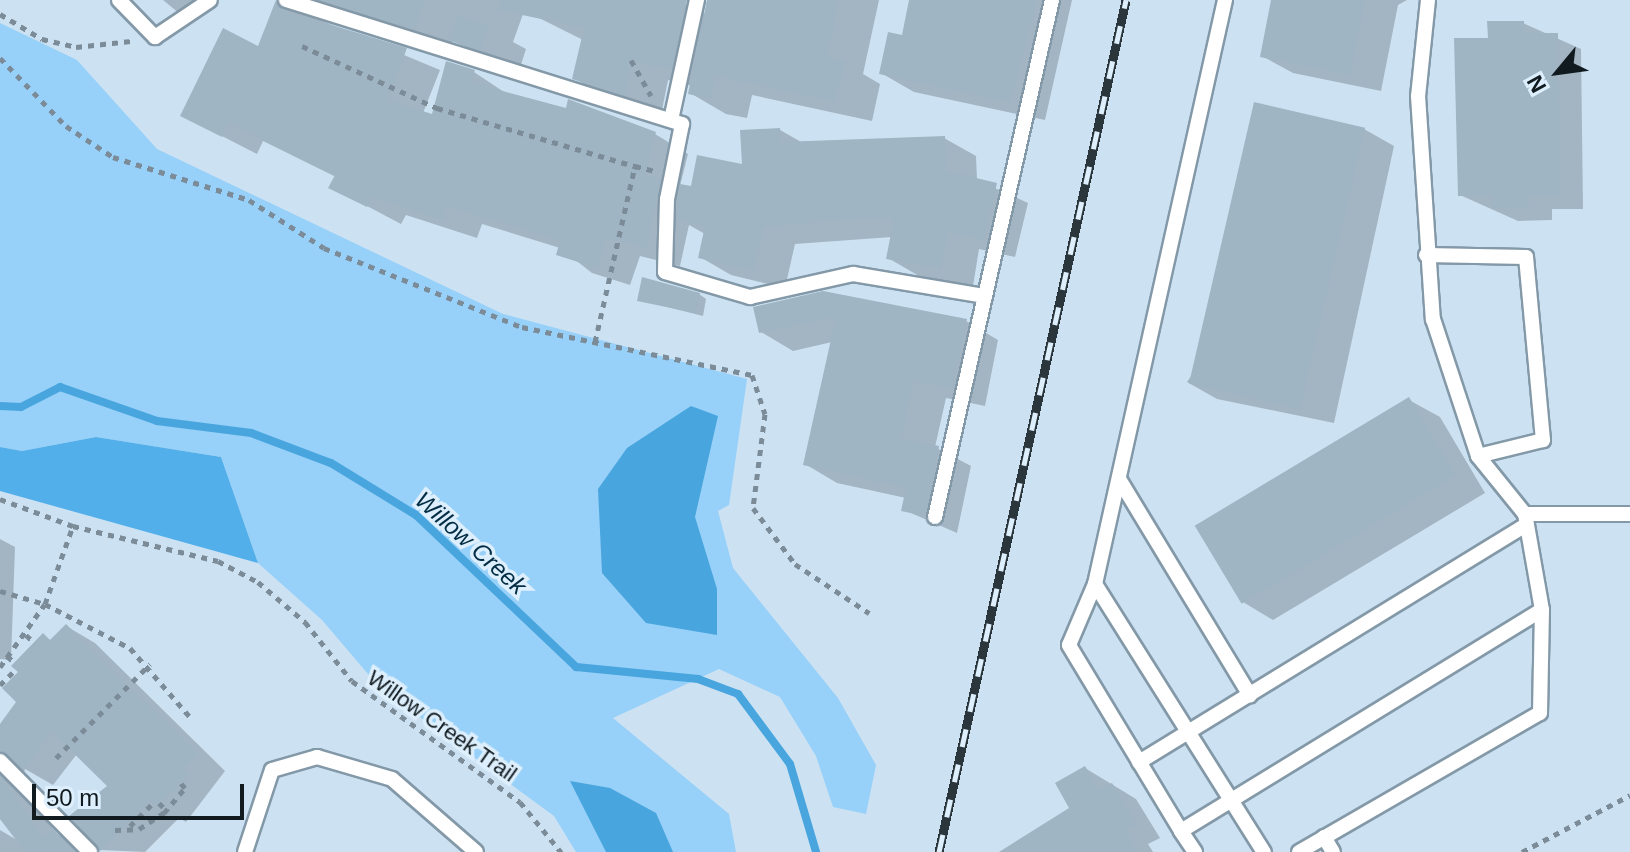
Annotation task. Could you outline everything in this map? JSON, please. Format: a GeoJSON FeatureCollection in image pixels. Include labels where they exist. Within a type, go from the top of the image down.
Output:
{"type":"FeatureCollection","features":[{"type":"Feature","properties":{"kind":"lane"},"geometry":{"type":"LineString","coordinates":[[119,0],[155,37],[210,0]]}},
{"type":"Feature","properties":{"kind":"lane"},"geometry":{"type":"LineString","coordinates":[[286,0],[682,124],[667,199],[665,272],[750,297],[853,274],[985,296]]}},
{"type":"Feature","properties":{"kind":"lane"},"geometry":{"type":"LineString","coordinates":[[671,120],[697,0]]}},
{"type":"Feature","properties":{"kind":"lane"},"geometry":{"type":"LineString","coordinates":[[935,517],[1052,0]]}},
{"type":"Feature","properties":{"kind":"lane"},"geometry":{"type":"LineString","coordinates":[[1195,852],[1069,645],[1095,584],[1225,0]]}},
{"type":"Feature","properties":{"kind":"lane"},"geometry":{"type":"LineString","coordinates":[[1299,852],[1540,713],[1542,610],[1526,520],[1478,456],[1433,319],[1426,255],[1418,96],[1428,0]]}},
{"type":"Feature","properties":{"kind":"lane"},"geometry":{"type":"LineString","coordinates":[[1426,255],[1526,257],[1543,440],[1478,456]]}},
{"type":"Feature","properties":{"kind":"lane"},"geometry":{"type":"LineString","coordinates":[[1119,479],[1250,695]]}},
{"type":"Feature","properties":{"kind":"lane"},"geometry":{"type":"LineString","coordinates":[[1139,762],[1526,520],[1630,514]]}},
{"type":"Feature","properties":{"kind":"lane"},"geometry":{"type":"LineString","coordinates":[[1095,584],[1236,798],[1264,852]]}},
{"type":"Feature","properties":{"kind":"lane"},"geometry":{"type":"LineString","coordinates":[[1181,831],[1542,610]]}},
{"type":"Feature","properties":{"kind":"lane"},"geometry":{"type":"LineString","coordinates":[[245,852],[272,770],[317,757],[392,779],[476,852]]}},
{"type":"Feature","properties":{"kind":"lane"},"geometry":{"type":"LineString","coordinates":[[0,761],[90,852]]}},
{"type":"Feature","properties":{"kind":"lane"},"geometry":{"type":"LineString","coordinates":[[1324,837],[1333,852]]}},
{"type":"Feature","properties":{"kind":"path"},"geometry":{"type":"LineString","coordinates":[[0,14],[42,39],[76,47],[155,37]]}},
{"type":"Feature","properties":{"kind":"path"},"geometry":{"type":"LineString","coordinates":[[302,46],[437,108],[637,167],[655,171],[658,159]]}},
{"type":"Feature","properties":{"kind":"path"},"geometry":{"type":"LineString","coordinates":[[0,58],[66,126],[113,157],[249,200],[324,248],[522,327],[752,375],[765,414],[753,508],[795,564],[869,613]]}},
{"type":"Feature","properties":{"kind":"path"},"geometry":{"type":"LineString","coordinates":[[631,60],[650,89],[655,115]]}},
{"type":"Feature","properties":{"kind":"path"},"geometry":{"type":"LineString","coordinates":[[595,342],[637,167]]}},
{"type":"Feature","properties":{"kind":"path","name":"Willow Creek Trail"},"geometry":{"type":"LineString","coordinates":[[0,499],[73,526],[218,561],[258,582],[305,622],[352,681],[520,802],[561,852]]}},
{"type":"Feature","properties":{"kind":"path"},"geometry":{"type":"LineString","coordinates":[[0,667],[26,635],[45,604],[73,526]]}},
{"type":"Feature","properties":{"kind":"path"},"geometry":{"type":"LineString","coordinates":[[0,591],[45,604],[150,664],[190,717]]}},
{"type":"Feature","properties":{"kind":"path"},"geometry":{"type":"LineString","coordinates":[[26,635],[35,643]]}},
{"type":"Feature","properties":{"kind":"path"},"geometry":{"type":"LineString","coordinates":[[0,685],[15,666],[7,656]]}},
{"type":"Feature","properties":{"kind":"path"},"geometry":{"type":"LineString","coordinates":[[56,758],[150,664]]}},
{"type":"Feature","properties":{"kind":"path"},"geometry":{"type":"LineString","coordinates":[[130,826],[139,829],[166,810],[185,788],[180,782]]}},
{"type":"Feature","properties":{"kind":"path"},"geometry":{"type":"LineString","coordinates":[[1522,852],[1630,795]]}},
{"type":"Feature","properties":{"kind":"path"},"geometry":{"type":"LineString","coordinates":[[115,830],[130,826],[156,803],[166,810]]}},
{"type":"Feature","properties":{"kind":"shaded area"},"geometry":{"type":"Polygon","coordinates":[[[0,23],[77,60],[157,149],[503,314],[747,379],[729,505],[718,511],[733,568],[838,698],[876,765],[866,814],[833,807],[816,756],[780,697],[719,669],[613,718],[729,814],[736,852],[576,852],[554,816],[380,688],[322,620],[258,563],[221,457],[96,437],[22,451],[0,447],[0,23]]]}},
{"type":"Feature","properties":{"kind":"shaded area"},"geometry":{"type":"Polygon","coordinates":[[[691,406],[718,416],[695,517],[717,589],[717,635],[646,623],[602,573],[598,489],[627,448],[691,406]]]}},
{"type":"Feature","properties":{"kind":"shaded area"},"geometry":{"type":"Polygon","coordinates":[[[96,437],[221,457],[258,563],[0,491],[0,447],[22,451],[96,437]]]}},
{"type":"Feature","properties":{"kind":"shaded area"},"geometry":{"type":"Polygon","coordinates":[[[570,781],[610,788],[656,813],[673,852],[606,852],[570,781]]]}},
{"type":"Feature","properties":{"kind":"building"},"geometry":{"type":"Polygon","coordinates":[[[276,0],[283,10],[407,48],[388,100],[432,114],[446,61],[475,70],[471,80],[499,90],[566,108],[568,99],[656,132],[645,175],[661,179],[647,248],[606,238],[597,268],[556,255],[560,241],[448,206],[443,220],[372,197],[367,207],[328,188],[335,175],[229,123],[222,137],[180,116],[223,28],[258,46],[276,0]]]}},
{"type":"Feature","properties":{"kind":"building"},"geometry":{"type":"Polygon","coordinates":[[[319,0],[426,0],[414,30],[319,0]]]}},
{"type":"Feature","properties":{"kind":"building"},"geometry":{"type":"Polygon","coordinates":[[[500,0],[687,0],[672,70],[633,61],[625,96],[572,79],[584,28],[499,10],[500,0]]]}},
{"type":"Feature","properties":{"kind":"building"},"geometry":{"type":"Polygon","coordinates":[[[707,0],[839,0],[827,57],[845,61],[836,102],[716,76],[711,99],[688,94],[707,0]]]}},
{"type":"Feature","properties":{"kind":"building"},"geometry":{"type":"Polygon","coordinates":[[[909,0],[1037,0],[1011,103],[879,74],[888,32],[902,35],[909,0]]]}},
{"type":"Feature","properties":{"kind":"building"},"geometry":{"type":"Polygon","coordinates":[[[1271,0],[1365,0],[1350,75],[1260,57],[1271,0]]]}},
{"type":"Feature","properties":{"kind":"building"},"geometry":{"type":"Polygon","coordinates":[[[458,15],[489,26],[480,52],[449,40],[458,15]]]}},
{"type":"Feature","properties":{"kind":"building"},"geometry":{"type":"Polygon","coordinates":[[[1487,21],[1524,21],[1524,33],[1558,33],[1560,196],[1529,196],[1529,208],[1492,208],[1492,196],[1458,196],[1454,38],[1488,38],[1487,21]]]}},
{"type":"Feature","properties":{"kind":"building"},"geometry":{"type":"Polygon","coordinates":[[[1254,102],[1365,128],[1300,409],[1189,384],[1254,102]]]}},
{"type":"Feature","properties":{"kind":"building"},"geometry":{"type":"Polygon","coordinates":[[[780,128],[781,142],[945,136],[947,171],[997,183],[984,240],[948,232],[941,269],[886,259],[894,218],[838,220],[764,227],[754,271],[698,258],[705,226],[676,220],[680,184],[691,186],[697,155],[742,164],[740,130],[780,128]]]}},
{"type":"Feature","properties":{"kind":"building"},"geometry":{"type":"Polygon","coordinates":[[[642,277],[700,293],[696,313],[637,301],[642,277]]]}},
{"type":"Feature","properties":{"kind":"building"},"geometry":{"type":"Polygon","coordinates":[[[823,291],[967,319],[953,389],[914,381],[901,438],[939,446],[925,516],[901,511],[906,488],[803,465],[836,317],[759,333],[753,307],[823,291]]]}},
{"type":"Feature","properties":{"kind":"building"},"geometry":{"type":"Polygon","coordinates":[[[1409,397],[1456,475],[1242,604],[1195,526],[1409,397]]]}},
{"type":"Feature","properties":{"kind":"building"},"geometry":{"type":"Polygon","coordinates":[[[66,624],[198,754],[183,769],[189,775],[156,807],[150,802],[100,851],[69,816],[107,786],[52,732],[23,770],[0,751],[0,724],[16,702],[2,688],[18,672],[11,666],[43,633],[50,640],[66,624]]]}},
{"type":"Feature","properties":{"kind":"building"},"geometry":{"type":"Polygon","coordinates":[[[1085,766],[1099,790],[1112,783],[1137,824],[1126,830],[1138,852],[999,852],[1069,808],[1055,783],[1085,766]]]}},
{"type":"Feature","properties":{"kind":"building"},"geometry":{"type":"Polygon","coordinates":[[[0,775],[44,837],[53,829],[76,852],[25,852],[0,819],[0,775]]]}},
{"type":"Feature","properties":{"kind":"waterway","name":"Willow Creek"},"geometry":{"type":"LineString","coordinates":[[0,406],[21,407],[60,387],[157,421],[251,433],[331,463],[416,515],[576,667],[698,679],[738,694],[790,764],[816,852]]}},
{"type":"Feature","properties":{"kind":"railway"},"geometry":{"type":"LineString","coordinates":[[939,852],[1126,0]]}}]}
